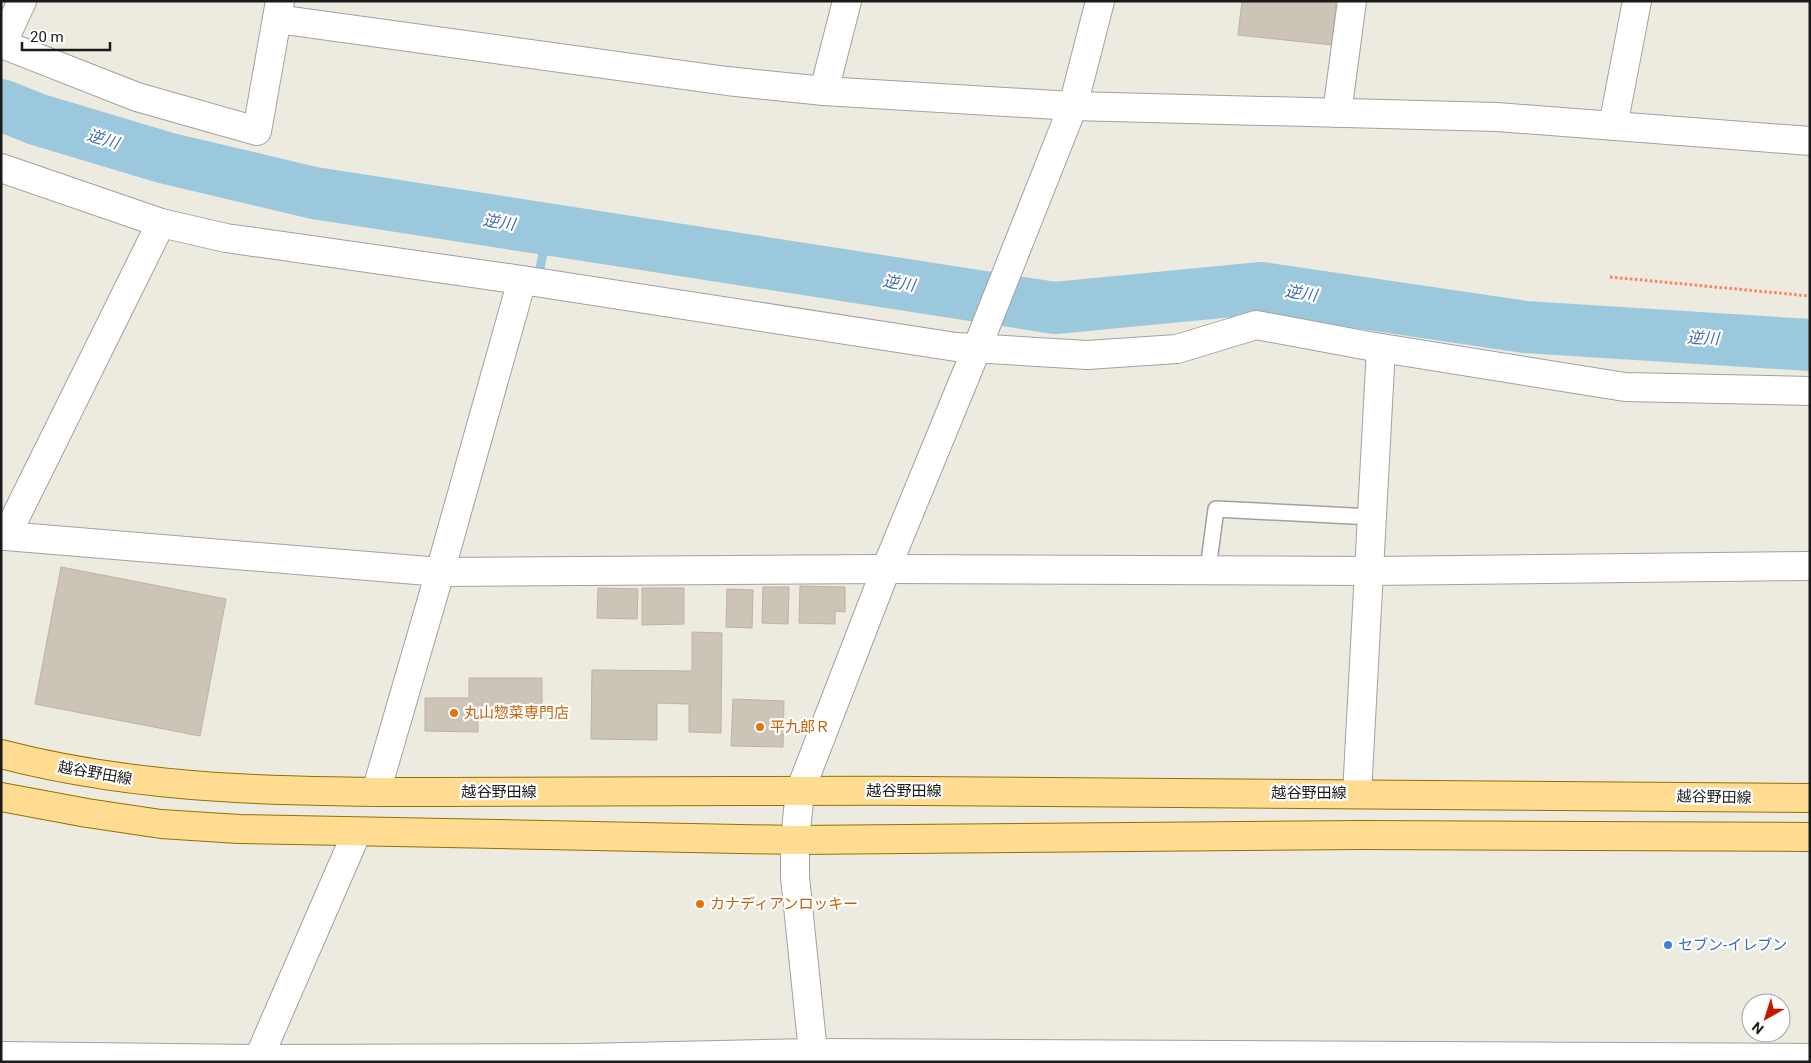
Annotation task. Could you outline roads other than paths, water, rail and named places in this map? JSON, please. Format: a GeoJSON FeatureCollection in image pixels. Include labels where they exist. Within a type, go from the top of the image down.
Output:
{"type":"FeatureCollection","features":[{"type":"Feature","properties":{"kind":"main road","name":"越谷野田線"},"geometry":{"type":"LineString","coordinates":[[1,754],[96,774],[168,784],[252,790],[376,792],[800,791],[1810,798]]}},
{"type":"Feature","properties":{"kind":"main road"},"geometry":{"type":"LineString","coordinates":[[1,797],[87,814],[161,824],[239,830],[795,840],[1351,835],[1810,837]]}},
{"type":"Feature","properties":{"kind":"street"},"geometry":{"type":"LineString","coordinates":[[22,1],[2,44],[137,97],[257,131],[279,10],[727,81],[824,91],[1073,106],[1497,117],[1810,141]]}},
{"type":"Feature","properties":{"kind":"street"},"geometry":{"type":"LineString","coordinates":[[824,91],[847,1]]}},
{"type":"Feature","properties":{"kind":"street"},"geometry":{"type":"LineString","coordinates":[[813,1057],[795,877],[795,840],[800,791],[886,569],[982,338],[1073,106],[1100,1]]}},
{"type":"Feature","properties":{"kind":"street"},"geometry":{"type":"LineString","coordinates":[[1337,113],[1352,1]]}},
{"type":"Feature","properties":{"kind":"street"},"geometry":{"type":"LineString","coordinates":[[1613,126],[1637,1]]}},
{"type":"Feature","properties":{"kind":"street"},"geometry":{"type":"LineString","coordinates":[[1,168],[161,223],[226,238],[522,280],[956,347],[982,338],[1087,355],[1178,348],[1256,324],[1381,348],[1625,387],[1810,391]]}},
{"type":"Feature","properties":{"kind":"street"},"geometry":{"type":"LineString","coordinates":[[161,223],[4,535],[440,572],[886,569],[1370,571],[1810,566]]}},
{"type":"Feature","properties":{"kind":"street"},"geometry":{"type":"LineString","coordinates":[[376,792],[522,280]]}},
{"type":"Feature","properties":{"kind":"street"},"geometry":{"type":"LineString","coordinates":[[1357,794],[1381,348]]}},
{"type":"Feature","properties":{"kind":"street"},"geometry":{"type":"LineString","coordinates":[[258,1060],[357,832]]}},
{"type":"Feature","properties":{"kind":"street"},"geometry":{"type":"LineString","coordinates":[[1,1056],[258,1060],[582,1060],[813,1057],[1087,1059],[1810,1058]]}},
{"type":"Feature","properties":{"kind":"lane"},"geometry":{"type":"LineString","coordinates":[[1208,569],[1216,509],[1372,517]]}},
{"type":"Feature","properties":{"kind":"waterway","name":"逆川"},"geometry":{"type":"LineString","coordinates":[[1,105],[36,119],[166,158],[314,193],[1055,308],[1262,288],[1525,327],[1810,345]]}},
{"type":"Feature","properties":{"kind":"waterway"},"geometry":{"type":"LineString","coordinates":[[540,268],[548,230]]}},
{"type":"Feature","properties":{"kind":"place","name":"丸山惣菜専門店"},"geometry":{"type":"Point","coordinates":[454,713]}},
{"type":"Feature","properties":{"kind":"place","name":"平九郎Ｒ"},"geometry":{"type":"Point","coordinates":[760,727]}},
{"type":"Feature","properties":{"kind":"place","name":"カナディアンロッキー"},"geometry":{"type":"Point","coordinates":[700,904]}},
{"type":"Feature","properties":{"kind":"place","name":"セブン-イレブン"},"geometry":{"type":"Point","coordinates":[1668,945]}}]}
